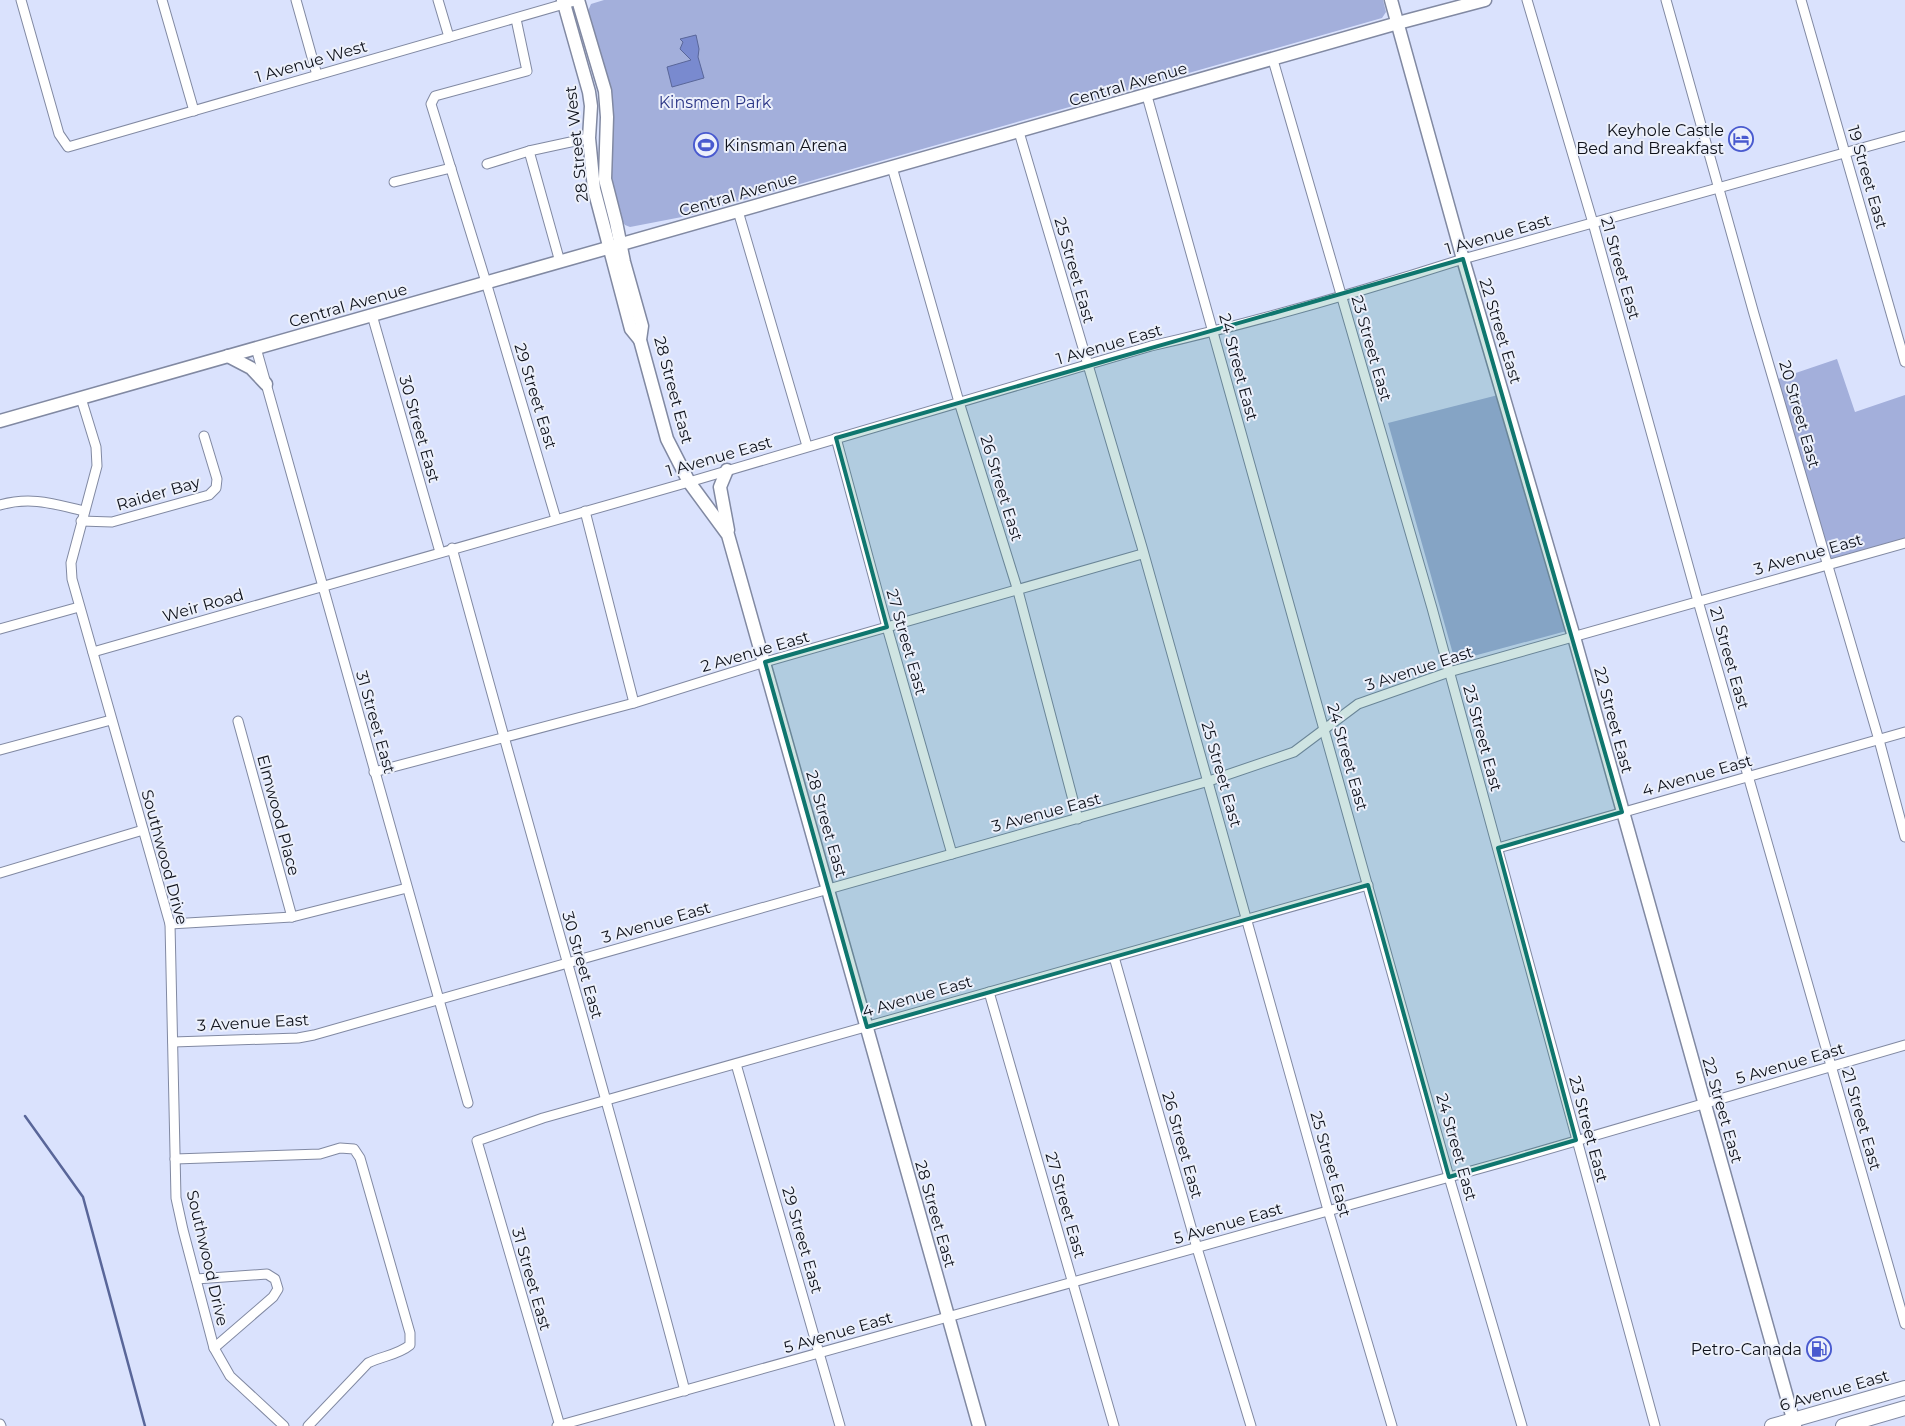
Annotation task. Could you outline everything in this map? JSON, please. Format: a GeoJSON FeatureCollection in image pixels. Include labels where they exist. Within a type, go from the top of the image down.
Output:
{"type":"FeatureCollection","features":[{"type":"Feature","properties":{"kind":"main road","name":"6 Avenue East"},"geometry":{"type":"LineString","coordinates":[[1772,1426],[1794,1423],[1905,1388]]}},
{"type":"Feature","properties":{"kind":"main road"},"geometry":{"type":"LineString","coordinates":[[1843,1426],[1905,1408]]}},
{"type":"Feature","properties":{"kind":"street","name":"1 Avenue West"},"geometry":{"type":"LineString","coordinates":[[21,0],[59,134],[68,147],[516,19],[563,2],[578,0]]}},
{"type":"Feature","properties":{"kind":"street"},"geometry":{"type":"LineString","coordinates":[[162,0],[194,110]]}},
{"type":"Feature","properties":{"kind":"street"},"geometry":{"type":"LineString","coordinates":[[296,0],[317,75]]}},
{"type":"Feature","properties":{"kind":"street"},"geometry":{"type":"LineString","coordinates":[[438,0],[449,37]]}},
{"type":"Feature","properties":{"kind":"street","name":"28 Street West"},"geometry":{"type":"LineString","coordinates":[[578,0],[606,101],[605,179],[615,246]]}},
{"type":"Feature","properties":{"kind":"street","name":"22 Street East"},"geometry":{"type":"LineString","coordinates":[[1391,0],[1463,259],[1574,637],[1794,1423]]}},
{"type":"Feature","properties":{"kind":"street","name":"Central Avenue"},"geometry":{"type":"LineString","coordinates":[[0,421],[1398,23],[1485,0]]}},
{"type":"Feature","properties":{"kind":"street","name":"21 Street East"},"geometry":{"type":"LineString","coordinates":[[1527,0],[1593,223],[1698,601],[1905,1324]]}},
{"type":"Feature","properties":{"kind":"street","name":"20 Street East"},"geometry":{"type":"LineString","coordinates":[[1666,0],[1754,314],[1879,740],[1905,837]]}},
{"type":"Feature","properties":{"kind":"street","name":"19 Street East"},"geometry":{"type":"LineString","coordinates":[[1801,0],[1903,344],[1905,362]]}},
{"type":"Feature","properties":{"kind":"street"},"geometry":{"type":"LineString","coordinates":[[1806,17],[1809,0]]}},
{"type":"Feature","properties":{"kind":"street","name":"28 Street West"},"geometry":{"type":"LineString","coordinates":[[563,2],[589,92],[594,189],[606,229],[615,246]]}},
{"type":"Feature","properties":{"kind":"street","name":"29 Street East"},"geometry":{"type":"LineString","coordinates":[[516,19],[527,71],[435,96],[431,104],[556,519]]}},
{"type":"Feature","properties":{"kind":"street","name":"23 Street East"},"geometry":{"type":"LineString","coordinates":[[1273,60],[1449,672],[1656,1426]]}},
{"type":"Feature","properties":{"kind":"street","name":"24 Street East"},"geometry":{"type":"LineString","coordinates":[[1147,96],[1449,1177],[1522,1426]]}},
{"type":"Feature","properties":{"kind":"street","name":"25 Street East"},"geometry":{"type":"LineString","coordinates":[[1019,132],[1142,547],[1142,554],[1209,781],[1328,1210],[1392,1426]]}},
{"type":"Feature","properties":{"kind":"street","name":"1 Avenue East"},"geometry":{"type":"LineString","coordinates":[[322,586],[689,482],[1152,346],[1214,332],[1463,259],[1905,136]]}},
{"type":"Feature","properties":{"kind":"street"},"geometry":{"type":"LineString","coordinates":[[486,164],[529,151],[590,138]]}},
{"type":"Feature","properties":{"kind":"street"},"geometry":{"type":"LineString","coordinates":[[529,151],[560,262]]}},
{"type":"Feature","properties":{"kind":"street"},"geometry":{"type":"LineString","coordinates":[[394,182],[451,168]]}},
{"type":"Feature","properties":{"kind":"street","name":"26 Street East"},"geometry":{"type":"LineString","coordinates":[[892,168],[959,402],[1018,591],[1078,819]]}},
{"type":"Feature","properties":{"kind":"street"},"geometry":{"type":"LineString","coordinates":[[738,211],[807,446]]}},
{"type":"Feature","properties":{"kind":"street","name":"28 Street East"},"geometry":{"type":"LineString","coordinates":[[615,246],[624,262],[642,326],[640,340],[667,439],[689,482],[728,535],[979,1426]]}},
{"type":"Feature","properties":{"kind":"street","name":"30 Street East"},"geometry":{"type":"LineString","coordinates":[[372,315],[440,552]]}},
{"type":"Feature","properties":{"kind":"street","name":"31 Street East"},"geometry":{"type":"LineString","coordinates":[[256,348],[468,1103]]}},
{"type":"Feature","properties":{"kind":"street"},"geometry":{"type":"LineString","coordinates":[[228,356],[251,368],[266,384]]}},
{"type":"Feature","properties":{"kind":"street","name":"Southwood Drive"},"geometry":{"type":"LineString","coordinates":[[81,398],[96,447],[97,466],[81,521],[72,563],[72,579],[170,924],[176,1198],[214,1348],[230,1376],[284,1426]]}},
{"type":"Feature","properties":{"kind":"street","name":"Raider Bay"},"geometry":{"type":"LineString","coordinates":[[81,521],[112,522],[209,495],[216,488],[217,479],[204,436]]}},
{"type":"Feature","properties":{"kind":"street","name":"27 Street East"},"geometry":{"type":"LineString","coordinates":[[836,438],[887,627],[952,854]]}},
{"type":"Feature","properties":{"kind":"street"},"geometry":{"type":"LineString","coordinates":[[727,470],[720,488],[728,535]]}},
{"type":"Feature","properties":{"kind":"street"},"geometry":{"type":"LineString","coordinates":[[0,505],[15,500],[41,501],[84,511]]}},
{"type":"Feature","properties":{"kind":"street"},"geometry":{"type":"LineString","coordinates":[[585,511],[634,703]]}},
{"type":"Feature","properties":{"kind":"street","name":"3 Avenue East"},"geometry":{"type":"LineString","coordinates":[[173,1042],[298,1038],[1078,819],[1209,781],[1294,752],[1358,704],[1449,672],[1905,543]]}},
{"type":"Feature","properties":{"kind":"street","name":"30 Street East"},"geometry":{"type":"LineString","coordinates":[[452,548],[605,1101],[648,1249],[684,1391]]}},
{"type":"Feature","properties":{"kind":"street","name":"2 Avenue East"},"geometry":{"type":"LineString","coordinates":[[374,772],[634,703],[765,662],[1142,554]]}},
{"type":"Feature","properties":{"kind":"street","name":"Weir Road"},"geometry":{"type":"LineString","coordinates":[[93,652],[322,586]]}},
{"type":"Feature","properties":{"kind":"street"},"geometry":{"type":"LineString","coordinates":[[0,629],[79,607]]}},
{"type":"Feature","properties":{"kind":"street"},"geometry":{"type":"LineString","coordinates":[[0,750],[111,720]]}},
{"type":"Feature","properties":{"kind":"street","name":"Elmwood Place"},"geometry":{"type":"LineString","coordinates":[[238,721],[292,917]]}},
{"type":"Feature","properties":{"kind":"street","name":"4 Avenue East"},"geometry":{"type":"LineString","coordinates":[[1498,848],[1905,732]]}},
{"type":"Feature","properties":{"kind":"street"},"geometry":{"type":"LineString","coordinates":[[0,873],[143,830]]}},
{"type":"Feature","properties":{"kind":"street","name":"4 Avenue East"},"geometry":{"type":"LineString","coordinates":[[476,1141],[543,1118],[1368,885]]}},
{"type":"Feature","properties":{"kind":"street"},"geometry":{"type":"LineString","coordinates":[[170,924],[292,917],[408,888]]}},
{"type":"Feature","properties":{"kind":"street","name":"26 Street East"},"geometry":{"type":"LineString","coordinates":[[1114,957],[1197,1248],[1251,1426]]}},
{"type":"Feature","properties":{"kind":"street","name":"27 Street East"},"geometry":{"type":"LineString","coordinates":[[989,992],[1114,1426]]}},
{"type":"Feature","properties":{"kind":"street","name":"5 Avenue East"},"geometry":{"type":"LineString","coordinates":[[559,1426],[1449,1177],[1905,1045]]}},
{"type":"Feature","properties":{"kind":"street","name":"29 Street East"},"geometry":{"type":"LineString","coordinates":[[736,1064],[840,1426]]}},
{"type":"Feature","properties":{"kind":"street","name":"31 Street East"},"geometry":{"type":"LineString","coordinates":[[476,1141],[559,1426]]}},
{"type":"Feature","properties":{"kind":"street"},"geometry":{"type":"LineString","coordinates":[[175,1159],[320,1154],[340,1148],[354,1149],[360,1158],[410,1333],[410,1345],[402,1351],[380,1357],[368,1363],[308,1426]]}},
{"type":"Feature","properties":{"kind":"street"},"geometry":{"type":"LineString","coordinates":[[196,1279],[267,1274],[275,1279],[278,1288],[273,1297],[214,1348]]}},
{"type":"Feature","properties":{"kind":"highlighted area"},"geometry":{"type":"Polygon","coordinates":[[[1463,259],[1622,812],[1498,848],[1576,1140],[1449,1177],[1368,885],[867,1027],[765,662],[887,627],[836,438],[1463,259]]]}},
{"type":"Feature","properties":{"kind":"green space","name":"Kinsmen Park"},"geometry":{"type":"Polygon","coordinates":[[[604,0],[1383,0],[1386,12],[1382,18],[687,216],[630,227],[622,221],[610,178],[612,123],[588,11],[591,4],[604,0]]]}},
{"type":"Feature","properties":{"kind":"green space"},"geometry":{"type":"Polygon","coordinates":[[[1837,359],[1855,412],[1905,395],[1905,541],[1828,564],[1775,380],[1837,359]]]}},
{"type":"Feature","properties":{"kind":"green space"},"geometry":{"type":"Polygon","coordinates":[[[1502,394],[1570,630],[1455,661],[1388,423],[1502,394]]]}},
{"type":"Feature","properties":{"kind":"shaded area"},"geometry":{"type":"Polygon","coordinates":[[[696,35],[699,49],[698,57],[704,78],[672,87],[667,67],[691,60],[680,49],[683,42],[680,39],[696,35]]]}},
{"type":"Feature","properties":{"kind":"waterway"},"geometry":{"type":"LineString","coordinates":[[25,1116],[83,1197],[145,1426]]}},
{"type":"Feature","properties":{"kind":"place","name":"Keyhole Castle Bed and Breakfast"},"geometry":{"type":"Point","coordinates":[1741,139]}},
{"type":"Feature","properties":{"kind":"place","name":"Kinsman Arena"},"geometry":{"type":"Point","coordinates":[706,145]}},
{"type":"Feature","properties":{"kind":"place","name":"Petro-Canada"},"geometry":{"type":"Point","coordinates":[1819,1349]}}]}
